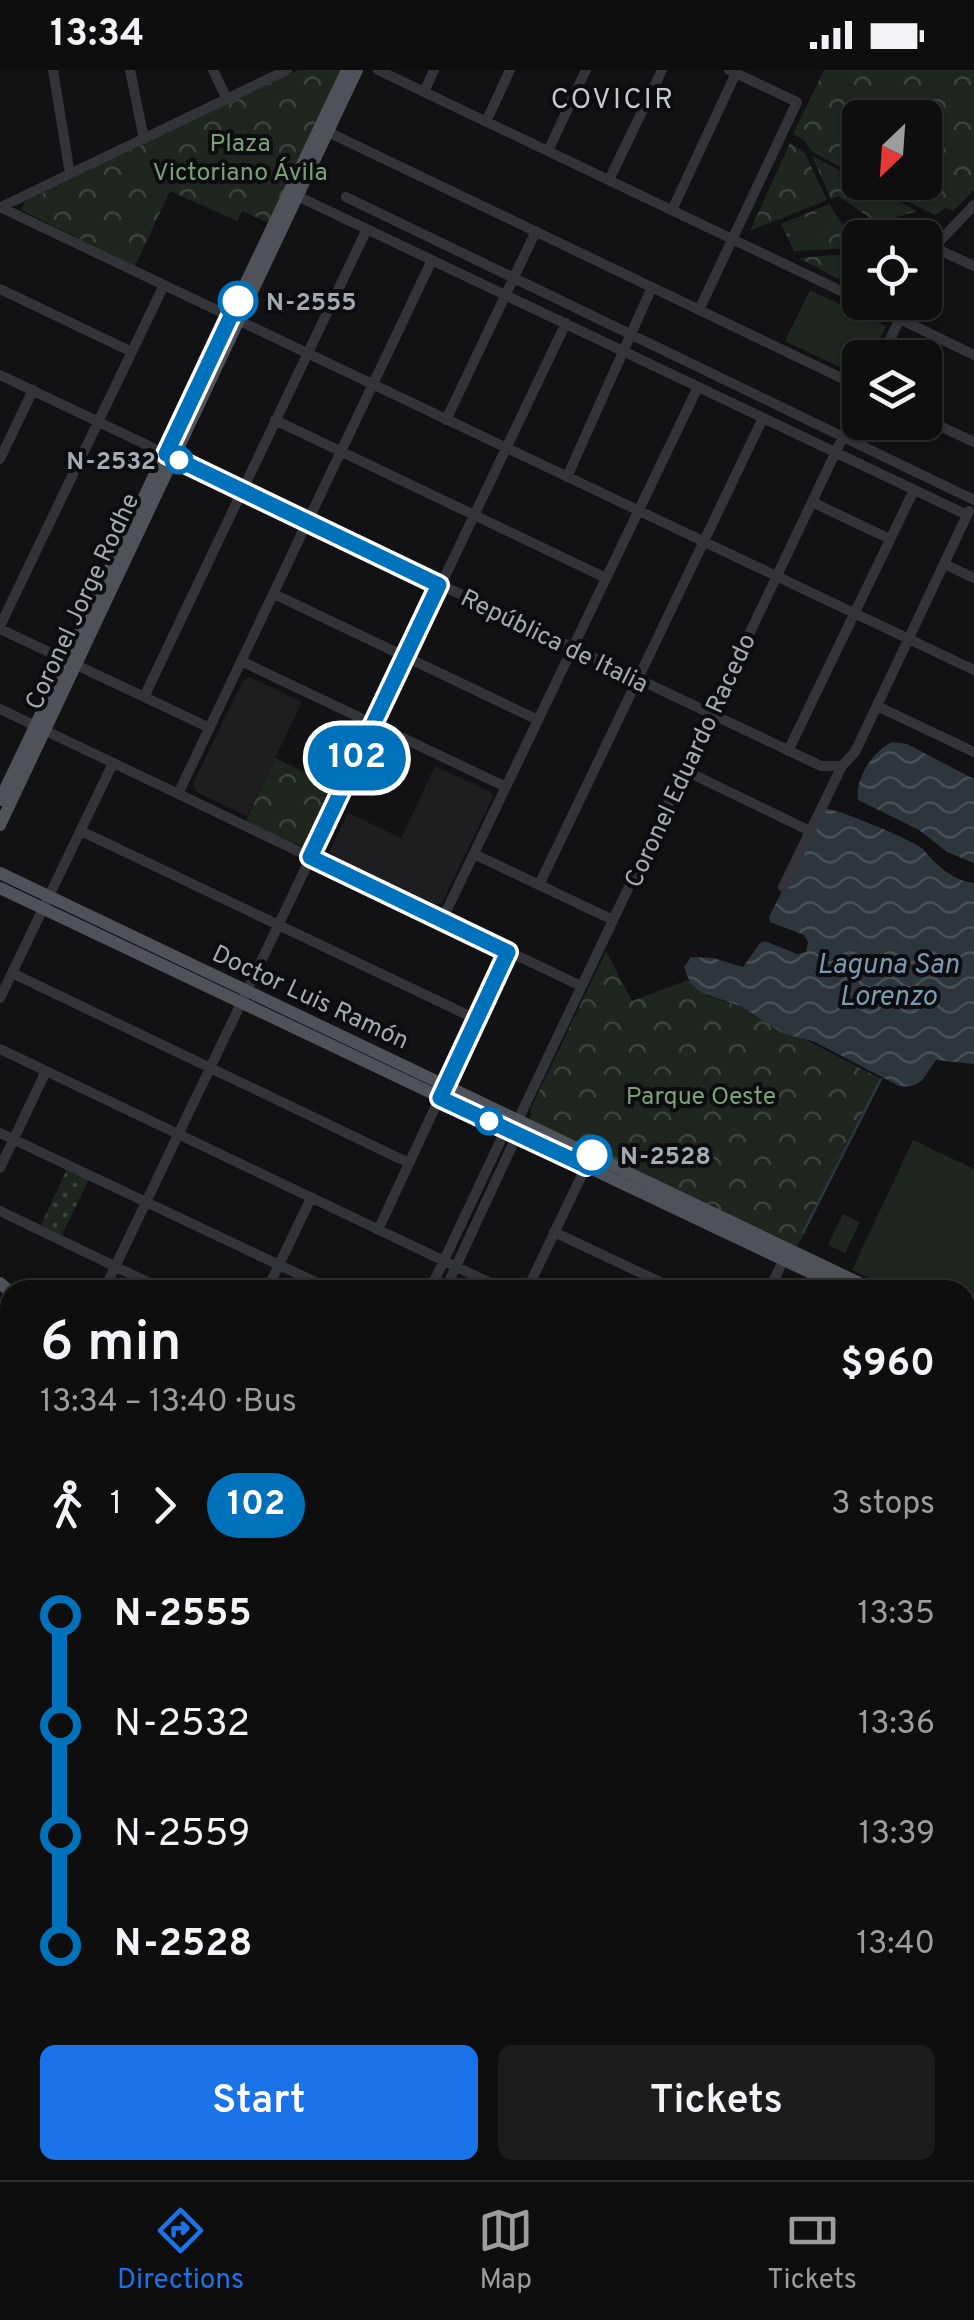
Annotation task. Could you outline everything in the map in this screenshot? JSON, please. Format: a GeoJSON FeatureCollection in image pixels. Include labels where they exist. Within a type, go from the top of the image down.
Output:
{"type":"FeatureCollection","features":[{"type":"Feature","properties":{"kind":"main road","name":"Coronel Jorge Rodhe"},"geometry":{"type":"LineString","coordinates":[[0,825],[40,728],[294,194],[347,70]]}},
{"type":"Feature","properties":{"kind":"main road","name":"Coronel Jorge Rodhe"},"geometry":{"type":"LineString","coordinates":[[294,194],[357,70]]}},
{"type":"Feature","properties":{"kind":"main road","name":"Coronel Jorge Rodhe"},"geometry":{"type":"LineString","coordinates":[[0,800],[40,728]]}},
{"type":"Feature","properties":{"kind":"main road","name":"Doctor Luis Ramón"},"geometry":{"type":"LineString","coordinates":[[0,873],[46,902],[442,1091],[518,1120],[589,1161]]}},
{"type":"Feature","properties":{"kind":"main road","name":"Doctor Luis Ramón"},"geometry":{"type":"LineString","coordinates":[[0,888],[46,902]]}},
{"type":"Feature","properties":{"kind":"main road","name":"Doctor Luis Ramón"},"geometry":{"type":"LineString","coordinates":[[442,1091],[512,1132],[589,1161],[850,1280]]}},
{"type":"Feature","properties":{"kind":"main road","name":"Doctor Luis Ramón"},"geometry":{"type":"LineString","coordinates":[[786,1254],[830,1280]]}},
{"type":"Feature","properties":{"kind":"street"},"geometry":{"type":"LineString","coordinates":[[53,70],[70,174]]}},
{"type":"Feature","properties":{"kind":"street"},"geometry":{"type":"LineString","coordinates":[[130,70],[144,138]]}},
{"type":"Feature","properties":{"kind":"street"},"geometry":{"type":"LineString","coordinates":[[213,70],[227,99]]}},
{"type":"Feature","properties":{"kind":"street"},"geometry":{"type":"LineString","coordinates":[[0,207],[286,70]]}},
{"type":"Feature","properties":{"kind":"street"},"geometry":{"type":"LineString","coordinates":[[378,70],[842,291]]}},
{"type":"Feature","properties":{"kind":"street"},"geometry":{"type":"LineString","coordinates":[[424,92],[434,70]]}},
{"type":"Feature","properties":{"kind":"street"},"geometry":{"type":"LineString","coordinates":[[486,122],[510,70]]}},
{"type":"Feature","properties":{"kind":"street"},"geometry":{"type":"LineString","coordinates":[[548,151],[586,70]]}},
{"type":"Feature","properties":{"kind":"street"},"geometry":{"type":"LineString","coordinates":[[609,180],[662,70]]}},
{"type":"Feature","properties":{"kind":"street"},"geometry":{"type":"LineString","coordinates":[[672,210],[732,72],[797,102],[699,310]]}},
{"type":"Feature","properties":{"kind":"street"},"geometry":{"type":"LineString","coordinates":[[328,132],[842,379]]}},
{"type":"Feature","properties":{"kind":"street"},"geometry":{"type":"LineString","coordinates":[[294,194],[967,515]]}},
{"type":"Feature","properties":{"kind":"street"},"geometry":{"type":"LineString","coordinates":[[346,197],[842,437]]}},
{"type":"Feature","properties":{"kind":"street"},"geometry":{"type":"LineString","coordinates":[[942,240],[974,206]]}},
{"type":"Feature","properties":{"kind":"street"},"geometry":{"type":"LineString","coordinates":[[0,207],[974,670]]}},
{"type":"Feature","properties":{"kind":"street"},"geometry":{"type":"LineString","coordinates":[[144,697],[367,229]]}},
{"type":"Feature","properties":{"kind":"street"},"geometry":{"type":"LineString","coordinates":[[446,420],[536,232]]}},
{"type":"Feature","properties":{"kind":"street"},"geometry":{"type":"LineString","coordinates":[[942,251],[974,266]]}},
{"type":"Feature","properties":{"kind":"street"},"geometry":{"type":"LineString","coordinates":[[178,794],[432,260]]}},
{"type":"Feature","properties":{"kind":"street"},"geometry":{"type":"LineString","coordinates":[[164,285],[0,627],[210,728]]}},
{"type":"Feature","properties":{"kind":"street"},"geometry":{"type":"LineString","coordinates":[[567,477],[652,287]]}},
{"type":"Feature","properties":{"kind":"street"},"geometry":{"type":"LineString","coordinates":[[0,289],[132,352]]}},
{"type":"Feature","properties":{"kind":"street"},"geometry":{"type":"LineString","coordinates":[[902,320],[974,355]]}},
{"type":"Feature","properties":{"kind":"street"},"geometry":{"type":"LineString","coordinates":[[109,1280],[566,324]]}},
{"type":"Feature","properties":{"kind":"street","name":"República de Italia"},"geometry":{"type":"LineString","coordinates":[[0,375],[821,766],[842,766]]}},
{"type":"Feature","properties":{"kind":"street"},"geometry":{"type":"LineString","coordinates":[[442,920],[698,387]]}},
{"type":"Feature","properties":{"kind":"street"},"geometry":{"type":"LineString","coordinates":[[0,459],[33,390]]}},
{"type":"Feature","properties":{"kind":"street"},"geometry":{"type":"LineString","coordinates":[[539,885],[763,418]]}},
{"type":"Feature","properties":{"kind":"street"},"geometry":{"type":"LineString","coordinates":[[275,420],[606,578]]}},
{"type":"Feature","properties":{"kind":"street"},"geometry":{"type":"LineString","coordinates":[[942,427],[974,442]]}},
{"type":"Feature","properties":{"kind":"street","name":"Coronel Eduardo Racedo"},"geometry":{"type":"LineString","coordinates":[[435,1280],[518,1120],[842,439]]}},
{"type":"Feature","properties":{"kind":"street"},"geometry":{"type":"LineString","coordinates":[[783,887],[842,766],[855,752],[974,501],[849,440]]}},
{"type":"Feature","properties":{"kind":"street"},"geometry":{"type":"LineString","coordinates":[[788,750],[914,490]]}},
{"type":"Feature","properties":{"kind":"street"},"geometry":{"type":"LineString","coordinates":[[812,502],[890,539]]}},
{"type":"Feature","properties":{"kind":"street"},"geometry":{"type":"LineString","coordinates":[[944,564],[974,578]]}},
{"type":"Feature","properties":{"kind":"street"},"geometry":{"type":"LineString","coordinates":[[274,594],[538,720]]}},
{"type":"Feature","properties":{"kind":"street"},"geometry":{"type":"LineString","coordinates":[[242,661],[506,787]]}},
{"type":"Feature","properties":{"kind":"street"},"geometry":{"type":"LineString","coordinates":[[877,706],[974,752]]}},
{"type":"Feature","properties":{"kind":"street"},"geometry":{"type":"LineString","coordinates":[[0,710],[581,986]]}},
{"type":"Feature","properties":{"kind":"street"},"geometry":{"type":"LineString","coordinates":[[0,998],[113,764]]}},
{"type":"Feature","properties":{"kind":"street"},"geometry":{"type":"LineString","coordinates":[[684,770],[810,831]]}},
{"type":"Feature","properties":{"kind":"street"},"geometry":{"type":"LineString","coordinates":[[80,831],[476,1019]]}},
{"type":"Feature","properties":{"kind":"street"},"geometry":{"type":"LineString","coordinates":[[474,854],[613,920]]}},
{"type":"Feature","properties":{"kind":"street"},"geometry":{"type":"LineString","coordinates":[[378,1230],[508,952]]}},
{"type":"Feature","properties":{"kind":"street"},"geometry":{"type":"LineString","coordinates":[[12,973],[409,1163]]}},
{"type":"Feature","properties":{"kind":"street"},"geometry":{"type":"LineString","coordinates":[[0,1050],[484,1280]]}},
{"type":"Feature","properties":{"kind":"street"},"geometry":{"type":"LineString","coordinates":[[0,1168],[46,1072]]}},
{"type":"Feature","properties":{"kind":"street","name":"Coronel Eduardo Racedo"},"geometry":{"type":"LineString","coordinates":[[450,1280],[512,1132]]}},
{"type":"Feature","properties":{"kind":"street"},"geometry":{"type":"LineString","coordinates":[[0,1133],[311,1280]]}},
{"type":"Feature","properties":{"kind":"street"},"geometry":{"type":"LineString","coordinates":[[532,1280],[589,1161]]}},
{"type":"Feature","properties":{"kind":"street"},"geometry":{"type":"LineString","coordinates":[[272,1280],[311,1198]]}},
{"type":"Feature","properties":{"kind":"street"},"geometry":{"type":"LineString","coordinates":[[0,1211],[144,1280]]}},
{"type":"Feature","properties":{"kind":"street"},"geometry":{"type":"LineString","coordinates":[[554,1232],[656,1280]]}},
{"type":"Feature","properties":{"kind":"street"},"geometry":{"type":"LineString","coordinates":[[774,1280],[786,1254]]}},
{"type":"Feature","properties":{"kind":"shaded area"},"geometry":{"type":"Polygon","coordinates":[[[250,677],[302,702],[247,816],[197,792],[193,784],[243,680],[250,677]]]}},
{"type":"Feature","properties":{"kind":"shaded area"},"geometry":{"type":"Polygon","coordinates":[[[435,766],[491,792],[493,797],[442,903],[436,905],[333,857],[330,850],[348,813],[401,838],[435,766]]]}},
{"type":"Feature","properties":{"kind":"green space","name":"Plaza Victoriano Ávila"},"geometry":{"type":"Polygon","coordinates":[[[298,70],[342,70],[269,223],[242,211],[237,221],[170,191],[135,266],[21,210],[24,202],[298,70]]]}},
{"type":"Feature","properties":{"kind":"green space"},"geometry":{"type":"Polygon","coordinates":[[[824,70],[974,70],[974,190],[953,211],[945,208],[935,215],[905,200],[942,200],[942,100],[842,100],[842,168],[811,151],[804,140],[793,134],[824,70]]]}},
{"type":"Feature","properties":{"kind":"green space"},"geometry":{"type":"Polygon","coordinates":[[[790,143],[804,151],[827,200],[750,231],[790,143]]]}},
{"type":"Feature","properties":{"kind":"green space"},"geometry":{"type":"Polygon","coordinates":[[[812,156],[842,172],[842,199],[831,199],[812,156]]]}},
{"type":"Feature","properties":{"kind":"green space"},"geometry":{"type":"Polygon","coordinates":[[[844,200],[896,200],[917,211],[888,220],[874,220],[844,200]]]}},
{"type":"Feature","properties":{"kind":"green space"},"geometry":{"type":"Polygon","coordinates":[[[829,204],[842,224],[842,249],[794,251],[781,224],[829,204]],[[826,210],[786,224],[795,249],[835,235],[826,210]]]}},
{"type":"Feature","properties":{"kind":"green space"},"geometry":{"type":"Polygon","coordinates":[[[826,210],[835,235],[795,249],[786,224],[826,210]]]}},
{"type":"Feature","properties":{"kind":"green space"},"geometry":{"type":"Polygon","coordinates":[[[842,254],[842,278],[838,279],[799,258],[842,254]]]}},
{"type":"Feature","properties":{"kind":"green space"},"geometry":{"type":"Polygon","coordinates":[[[810,290],[842,305],[842,320],[873,320],[886,326],[879,340],[842,340],[842,368],[785,341],[810,290]]]}},
{"type":"Feature","properties":{"kind":"green space"},"geometry":{"type":"Polygon","coordinates":[[[275,758],[338,788],[306,848],[245,822],[275,758]]]}},
{"type":"Feature","properties":{"kind":"green space","name":"Parque Oeste"},"geometry":{"type":"Polygon","coordinates":[[[606,951],[632,1001],[688,980],[707,996],[743,1007],[881,1079],[797,1247],[530,1118],[531,1108],[606,951]]]}},
{"type":"Feature","properties":{"kind":"green space"},"geometry":{"type":"Polygon","coordinates":[[[913,1140],[974,1169],[974,1280],[874,1280],[852,1270],[913,1140]]]}},
{"type":"Feature","properties":{"kind":"green space"},"geometry":{"type":"Polygon","coordinates":[[[67,1169],[89,1179],[62,1235],[41,1225],[67,1169]]]}},
{"type":"Feature","properties":{"kind":"green space"},"geometry":{"type":"Polygon","coordinates":[[[843,1214],[860,1222],[845,1253],[828,1245],[843,1214]]]}},
{"type":"Feature","properties":{"kind":"water"},"geometry":{"type":"Polygon","coordinates":[[[892,742],[907,744],[974,779],[974,863],[947,852],[919,830],[858,800],[859,783],[867,766],[892,742]]]}},
{"type":"Feature","properties":{"kind":"water","name":"Laguna San Lorenzo"},"geometry":{"type":"Polygon","coordinates":[[[827,809],[907,840],[952,875],[974,883],[974,1064],[936,1060],[918,1083],[899,1086],[815,1042],[782,1033],[743,1007],[702,993],[690,983],[684,967],[691,957],[713,958],[743,967],[765,941],[797,954],[806,952],[808,942],[804,935],[770,922],[769,917],[827,809]]]}},
{"type":"Feature","properties":{"kind":"waterway"},"geometry":{"type":"LineString","coordinates":[[803,1233],[881,1079]]}},
{"type":"Feature","properties":{"kind":"bus line","name":"102"},"geometry":{"type":"LineString","coordinates":[[238,301],[166,454],[439,585],[310,857],[508,952],[440,1098],[586,1166],[592,1155]]}},
{"type":"Feature","properties":{"kind":"place","name":"N-2555"},"geometry":{"type":"Point","coordinates":[238,301]}},
{"type":"Feature","properties":{"kind":"place","name":"N-2532"},"geometry":{"type":"Point","coordinates":[179,460]}},
{"type":"Feature","properties":{"kind":"place","name":"N-2528"},"geometry":{"type":"Point","coordinates":[592,1155]}},
{"type":"Feature","properties":{"kind":"district","name":"COVICIR"},"geometry":{"type":"Point","coordinates":[613,98]}}]}
